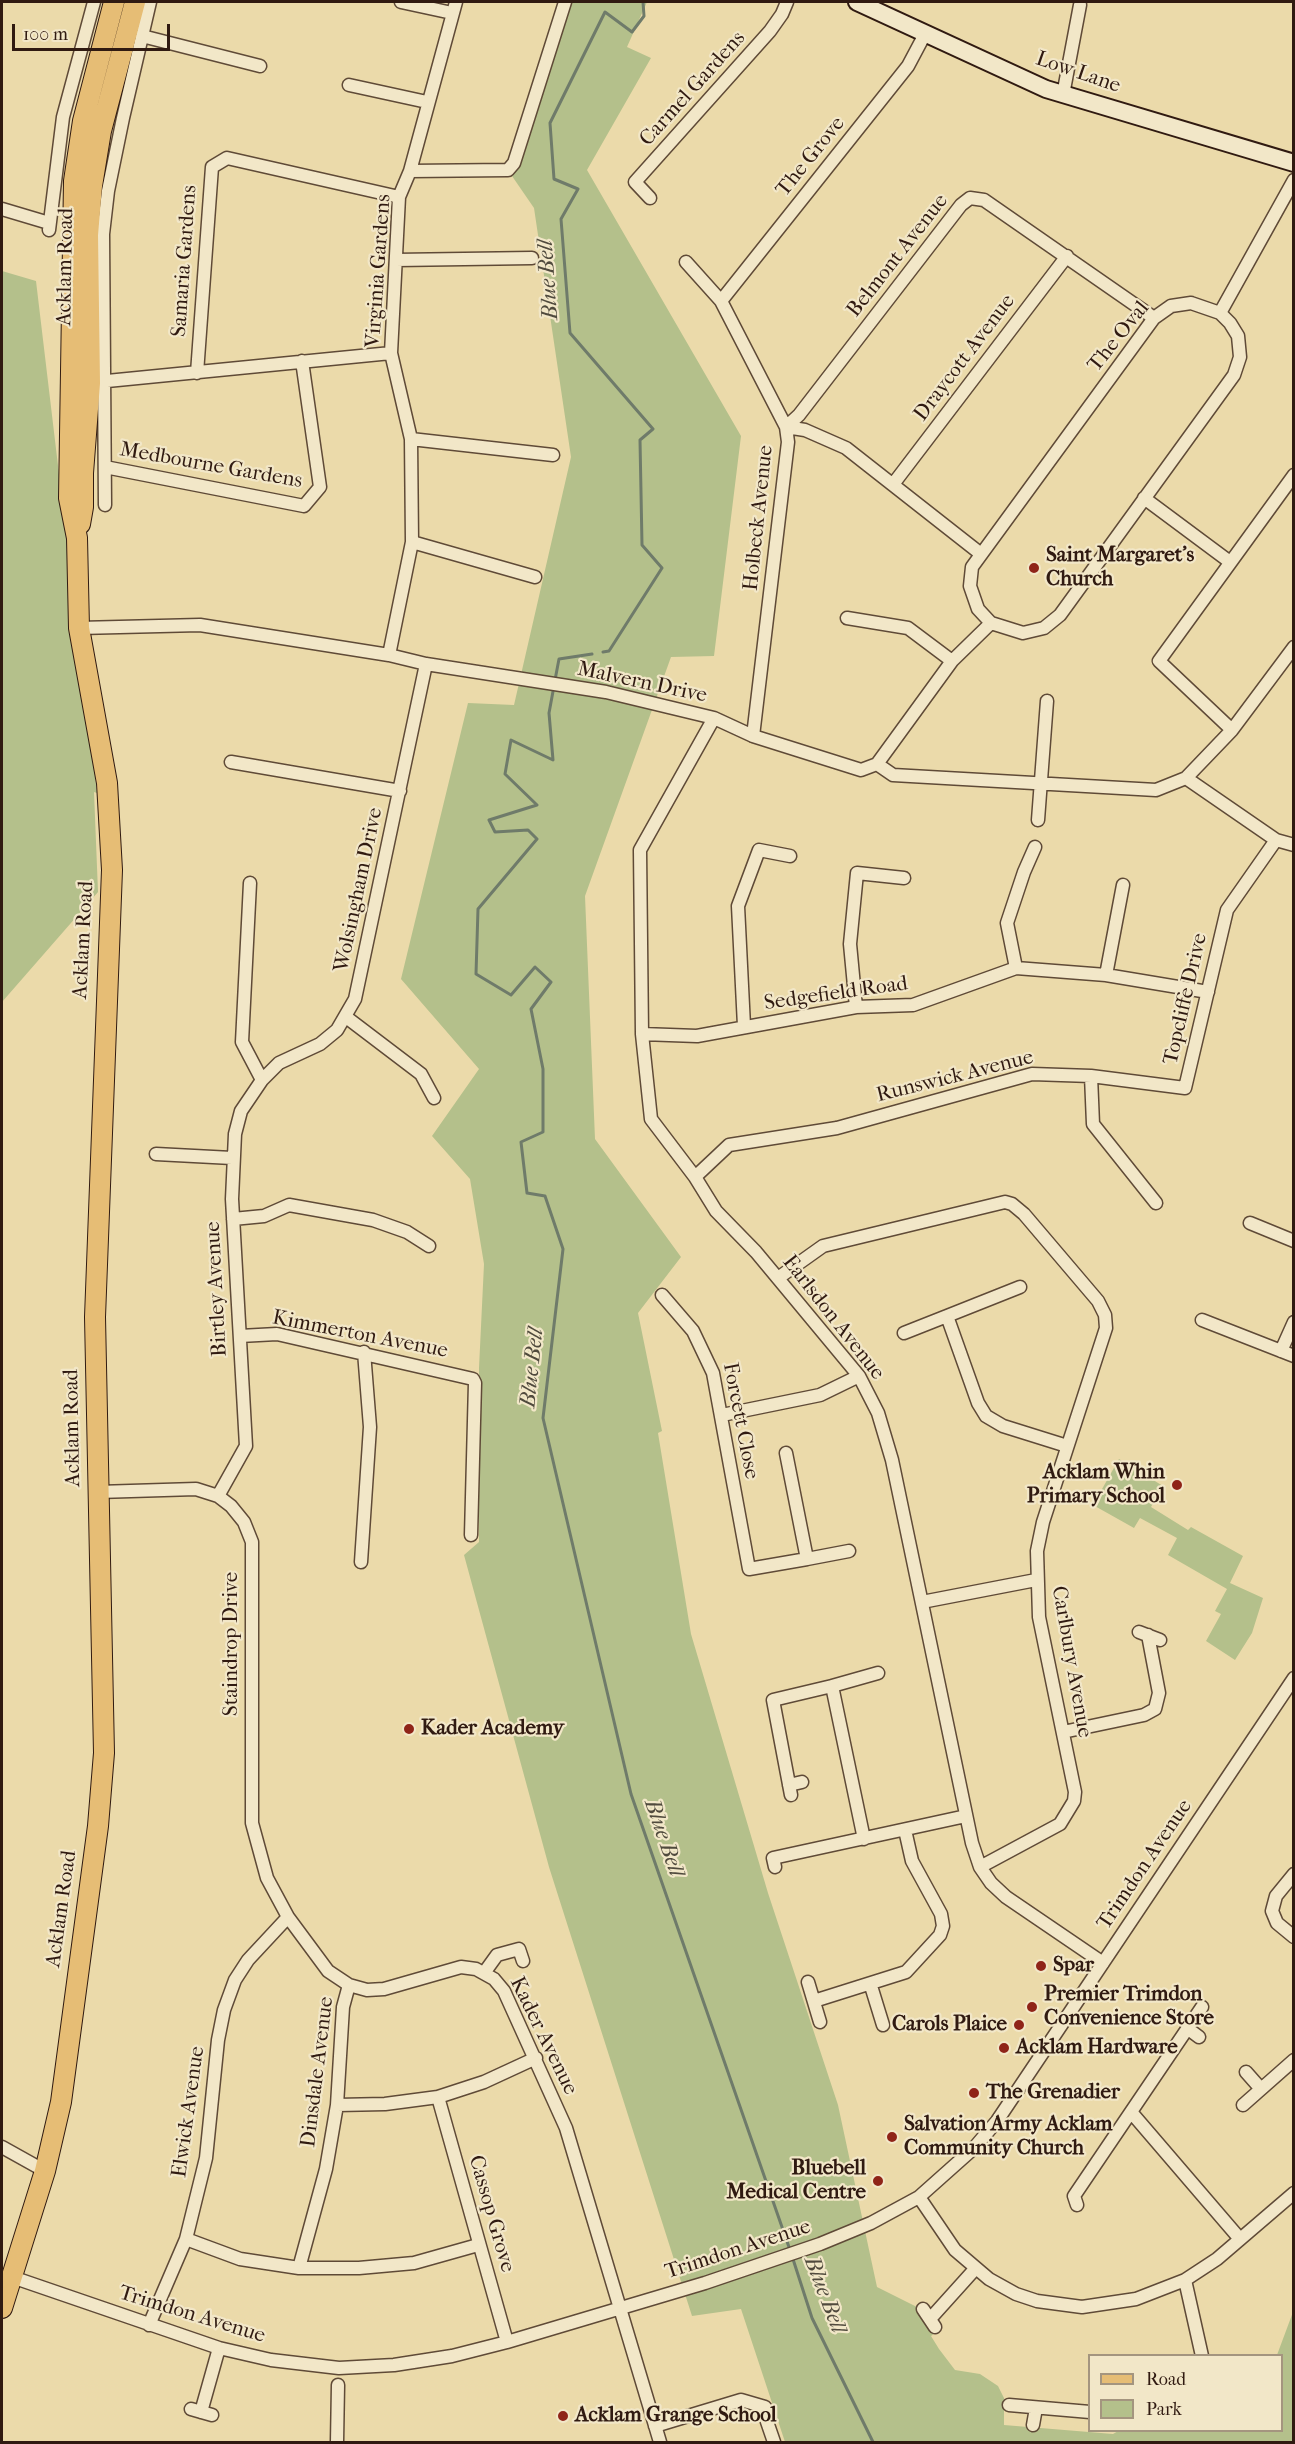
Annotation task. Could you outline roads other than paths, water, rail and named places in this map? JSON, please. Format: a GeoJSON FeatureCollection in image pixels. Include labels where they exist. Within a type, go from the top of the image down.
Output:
{"type":"FeatureCollection","features":[{"type":"Feature","properties":{"kind":"main road","name":"Acklam Road"},"geometry":{"type":"LineString","coordinates":[[2,2308],[45,2171],[61,2102],[98,1826],[103,1763],[95,1317],[112,870],[106,783],[80,628],[77,538],[69,498],[71,231],[79,146],[94,75],[114,2]]}},
{"type":"Feature","properties":{"kind":"main road","name":"Acklam Road"},"geometry":{"type":"LineString","coordinates":[[77,538],[83,507],[83,473],[96,382],[88,235],[96,159],[94,75],[135,2]]}},
{"type":"Feature","properties":{"kind":"main road","name":"Low Lane"},"geometry":{"type":"LineString","coordinates":[[857,2],[1063,95],[1293,163]]}},
{"type":"Feature","properties":{"kind":"street"},"geometry":{"type":"LineString","coordinates":[[2,208],[49,226],[63,117],[94,75],[94,2]]}},
{"type":"Feature","properties":{"kind":"street"},"geometry":{"type":"LineString","coordinates":[[105,505],[105,467],[96,382],[105,224],[120,129],[150,2]]}},
{"type":"Feature","properties":{"kind":"street"},"geometry":{"type":"LineString","coordinates":[[400,2],[454,7]]}},
{"type":"Feature","properties":{"kind":"street"},"geometry":{"type":"LineString","coordinates":[[410,171],[508,170],[514,163],[565,2]]}},
{"type":"Feature","properties":{"kind":"street","name":"Carmel Gardens"},"geometry":{"type":"LineString","coordinates":[[650,198],[635,182],[770,31],[787,2]]}},
{"type":"Feature","properties":{"kind":"street"},"geometry":{"type":"LineString","coordinates":[[1063,95],[1080,5]]}},
{"type":"Feature","properties":{"kind":"street","name":"Virginia Gardens"},"geometry":{"type":"LineString","coordinates":[[389,654],[412,542],[411,439],[391,353],[399,197],[410,171],[454,7]]}},
{"type":"Feature","properties":{"kind":"street","name":"The Grove"},"geometry":{"type":"LineString","coordinates":[[721,301],[908,66],[925,34]]}},
{"type":"Feature","properties":{"kind":"street"},"geometry":{"type":"LineString","coordinates":[[142,36],[260,66]]}},
{"type":"Feature","properties":{"kind":"street"},"geometry":{"type":"LineString","coordinates":[[349,85],[427,102]]}},
{"type":"Feature","properties":{"kind":"street","name":"Samaria Gardens"},"geometry":{"type":"LineString","coordinates":[[197,373],[212,167],[227,158],[399,197]]}},
{"type":"Feature","properties":{"kind":"street"},"geometry":{"type":"LineString","coordinates":[[878,764],[952,661],[991,623],[1003,629],[1023,633],[1044,628],[1060,615],[1234,375],[1240,357],[1238,336],[1220,313],[1293,180]]}},
{"type":"Feature","properties":{"kind":"street","name":"Belmont Avenue"},"geometry":{"type":"LineString","coordinates":[[786,427],[799,415],[961,205],[970,198],[984,200],[1154,318]]}},
{"type":"Feature","properties":{"kind":"street","name":"Draycott Avenue"},"geometry":{"type":"LineString","coordinates":[[894,483],[1067,256]]}},
{"type":"Feature","properties":{"kind":"street"},"geometry":{"type":"LineString","coordinates":[[396,260],[532,258]]}},
{"type":"Feature","properties":{"kind":"street","name":"Holbeck Avenue"},"geometry":{"type":"LineString","coordinates":[[686,262],[721,301],[786,427],[788,442],[753,736]]}},
{"type":"Feature","properties":{"kind":"street","name":"The Oval"},"geometry":{"type":"LineString","coordinates":[[991,623],[978,609],[970,586],[972,567],[1154,318],[1171,306],[1191,303],[1220,313]]}},
{"type":"Feature","properties":{"kind":"street"},"geometry":{"type":"LineString","coordinates":[[96,382],[391,353]]}},
{"type":"Feature","properties":{"kind":"street","name":"Medbourne Gardens"},"geometry":{"type":"LineString","coordinates":[[105,467],[304,506],[320,487],[302,361]]}},
{"type":"Feature","properties":{"kind":"street"},"geometry":{"type":"LineString","coordinates":[[786,427],[805,430],[846,448],[894,483],[981,554]]}},
{"type":"Feature","properties":{"kind":"street"},"geometry":{"type":"LineString","coordinates":[[411,439],[553,455]]}},
{"type":"Feature","properties":{"kind":"street"},"geometry":{"type":"LineString","coordinates":[[1232,730],[1159,661],[1293,475]]}},
{"type":"Feature","properties":{"kind":"street"},"geometry":{"type":"LineString","coordinates":[[1144,498],[1230,562]]}},
{"type":"Feature","properties":{"kind":"street"},"geometry":{"type":"LineString","coordinates":[[412,542],[535,577]]}},
{"type":"Feature","properties":{"kind":"street"},"geometry":{"type":"LineString","coordinates":[[847,618],[908,627],[952,661]]}},
{"type":"Feature","properties":{"kind":"street","name":"Malvern Drive"},"geometry":{"type":"LineString","coordinates":[[80,628],[200,625],[389,654],[426,664],[529,682],[606,692],[714,718],[753,736],[861,770],[878,764],[893,775],[1156,790],[1186,778]]}},
{"type":"Feature","properties":{"kind":"street"},"geometry":{"type":"LineString","coordinates":[[1293,647],[1232,730],[1186,778],[1276,840],[1293,845]]}},
{"type":"Feature","properties":{"kind":"street","name":"Wolsingham Drive"},"geometry":{"type":"LineString","coordinates":[[262,1080],[279,1063],[320,1044],[337,1030],[355,999],[426,664]]}},
{"type":"Feature","properties":{"kind":"street"},"geometry":{"type":"LineString","coordinates":[[1038,820],[1047,701]]}},
{"type":"Feature","properties":{"kind":"street","name":"Earlsdon Avenue"},"geometry":{"type":"LineString","coordinates":[[714,718],[640,850],[642,1034],[651,1119],[695,1177],[716,1210],[778,1278],[859,1376],[878,1413],[885,1433],[922,1602],[966,1816],[981,1867],[991,1883],[1006,1897],[1103,1963]]}},
{"type":"Feature","properties":{"kind":"street"},"geometry":{"type":"LineString","coordinates":[[231,762],[400,791]]}},
{"type":"Feature","properties":{"kind":"street","name":"Topcliffe Drive"},"geometry":{"type":"LineString","coordinates":[[1091,1076],[1185,1088],[1227,910],[1276,840]]}},
{"type":"Feature","properties":{"kind":"street"},"geometry":{"type":"LineString","coordinates":[[1016,968],[1008,923],[1024,872],[1035,847]]}},
{"type":"Feature","properties":{"kind":"street"},"geometry":{"type":"LineString","coordinates":[[744,1026],[738,906],[759,850],[790,856]]}},
{"type":"Feature","properties":{"kind":"street"},"geometry":{"type":"LineString","coordinates":[[856,1007],[850,944],[857,873],[904,878]]}},
{"type":"Feature","properties":{"kind":"street"},"geometry":{"type":"LineString","coordinates":[[250,884],[242,1042],[262,1080]]}},
{"type":"Feature","properties":{"kind":"street"},"geometry":{"type":"LineString","coordinates":[[1106,975],[1123,885]]}},
{"type":"Feature","properties":{"kind":"street","name":"Sedgefield Road"},"geometry":{"type":"LineString","coordinates":[[642,1034],[698,1036],[856,1007],[913,1005],[1016,968],[1106,975],[1208,992]]}},
{"type":"Feature","properties":{"kind":"street"},"geometry":{"type":"LineString","coordinates":[[346,1017],[420,1074],[434,1098]]}},
{"type":"Feature","properties":{"kind":"street","name":"Runswick Avenue"},"geometry":{"type":"LineString","coordinates":[[695,1177],[729,1145],[837,1128],[1032,1074],[1091,1076]]}},
{"type":"Feature","properties":{"kind":"street"},"geometry":{"type":"LineString","coordinates":[[1091,1076],[1093,1124],[1156,1203]]}},
{"type":"Feature","properties":{"kind":"street","name":"Birtley Avenue"},"geometry":{"type":"LineString","coordinates":[[218,1496],[246,1446],[233,1219],[232,1158],[241,1111],[262,1080]]}},
{"type":"Feature","properties":{"kind":"street"},"geometry":{"type":"LineString","coordinates":[[156,1154],[232,1158]]}},
{"type":"Feature","properties":{"kind":"street","name":"Carlbury Avenue"},"geometry":{"type":"LineString","coordinates":[[778,1278],[823,1246],[998,1202],[1012,1204],[1024,1214],[1090,1292],[1106,1315],[1106,1328],[1043,1522],[1037,1551],[1036,1580],[1039,1617],[1075,1792],[1071,1809],[1052,1829],[981,1867]]}},
{"type":"Feature","properties":{"kind":"street"},"geometry":{"type":"LineString","coordinates":[[233,1219],[264,1216],[289,1205],[373,1220],[407,1232],[429,1246]]}},
{"type":"Feature","properties":{"kind":"street"},"geometry":{"type":"LineString","coordinates":[[1250,1223],[1293,1241]]}},
{"type":"Feature","properties":{"kind":"street"},"geometry":{"type":"LineString","coordinates":[[904,1333],[947,1316],[1009,1297],[1020,1287]]}},
{"type":"Feature","properties":{"kind":"street","name":"Forcett Close"},"geometry":{"type":"LineString","coordinates":[[662,1295],[700,1342],[713,1373],[723,1415],[737,1515],[748,1569],[807,1559]]}},
{"type":"Feature","properties":{"kind":"street"},"geometry":{"type":"LineString","coordinates":[[947,1316],[978,1403],[986,1416],[1003,1426],[1067,1446]]}},
{"type":"Feature","properties":{"kind":"street"},"geometry":{"type":"LineString","coordinates":[[1202,1320],[1293,1356]]}},
{"type":"Feature","properties":{"kind":"street"},"geometry":{"type":"LineString","coordinates":[[1281,1351],[1293,1322]]}},
{"type":"Feature","properties":{"kind":"street","name":"Kimmerton Avenue"},"geometry":{"type":"LineString","coordinates":[[240,1336],[277,1334],[472,1379],[475,1383],[471,1535]]}},
{"type":"Feature","properties":{"kind":"street"},"geometry":{"type":"LineString","coordinates":[[361,1562],[370,1427],[364,1353]]}},
{"type":"Feature","properties":{"kind":"street"},"geometry":{"type":"LineString","coordinates":[[723,1415],[820,1395],[859,1376]]}},
{"type":"Feature","properties":{"kind":"street"},"geometry":{"type":"LineString","coordinates":[[786,1453],[807,1559],[849,1551]]}},
{"type":"Feature","properties":{"kind":"street"},"geometry":{"type":"LineString","coordinates":[[98,1492],[196,1489],[218,1496]]}},
{"type":"Feature","properties":{"kind":"street","name":"Staindrop Drive"},"geometry":{"type":"LineString","coordinates":[[218,1496],[231,1506],[244,1522],[252,1542],[252,1823],[267,1878],[288,1917]]}},
{"type":"Feature","properties":{"kind":"street"},"geometry":{"type":"LineString","coordinates":[[922,1602],[1036,1580]]}},
{"type":"Feature","properties":{"kind":"street"},"geometry":{"type":"LineString","coordinates":[[1063,1732],[1144,1715],[1155,1709],[1159,1693],[1143,1634],[1161,1640]]}},
{"type":"Feature","properties":{"kind":"street"},"geometry":{"type":"LineString","coordinates":[[794,1787],[773,1700],[878,1673]]}},
{"type":"Feature","properties":{"kind":"street","name":"Trimdon Avenue"},"geometry":{"type":"LineString","coordinates":[[12,2277],[219,2348],[271,2360],[339,2368],[394,2366],[452,2356],[507,2342],[769,2261],[820,2244],[871,2223],[919,2198],[974,2148],[997,2121],[1293,1678]]}},
{"type":"Feature","properties":{"kind":"street"},"geometry":{"type":"LineString","coordinates":[[832,1686],[864,1839]]}},
{"type":"Feature","properties":{"kind":"street"},"geometry":{"type":"LineString","coordinates":[[773,1858],[966,1816]]}},
{"type":"Feature","properties":{"kind":"street"},"geometry":{"type":"LineString","coordinates":[[814,2001],[900,1976],[914,1966],[939,1935],[943,1926],[941,1914],[909,1854],[905,1830]]}},
{"type":"Feature","properties":{"kind":"street"},"geometry":{"type":"LineString","coordinates":[[1293,1875],[1276,1896],[1272,1911],[1277,1923],[1293,1937]]}},
{"type":"Feature","properties":{"kind":"street","name":"Kader Avenue"},"geometry":{"type":"LineString","coordinates":[[288,1917],[328,1971],[349,1985],[367,1990],[384,1989],[461,1967],[476,1969],[484,1973],[494,1979],[504,1991],[566,2128],[660,2442]]}},
{"type":"Feature","properties":{"kind":"street","name":"Elwick Avenue"},"geometry":{"type":"LineString","coordinates":[[149,2325],[186,2239],[206,2158],[218,2040],[224,2010],[235,1980],[248,1960],[288,1917]]}},
{"type":"Feature","properties":{"kind":"street"},"geometry":{"type":"LineString","coordinates":[[484,1973],[497,1955],[519,1949],[523,1961]]}},
{"type":"Feature","properties":{"kind":"street"},"geometry":{"type":"LineString","coordinates":[[808,1982],[820,2022]]}},
{"type":"Feature","properties":{"kind":"street","name":"Dinsdale Avenue"},"geometry":{"type":"LineString","coordinates":[[299,2268],[326,2169],[337,2106],[343,2007],[349,1985]]}},
{"type":"Feature","properties":{"kind":"street"},"geometry":{"type":"LineString","coordinates":[[871,1986],[883,2025]]}},
{"type":"Feature","properties":{"kind":"street"},"geometry":{"type":"LineString","coordinates":[[1072,2197],[1202,2007]]}},
{"type":"Feature","properties":{"kind":"street"},"geometry":{"type":"LineString","coordinates":[[1187,2028],[1199,2037]]}},
{"type":"Feature","properties":{"kind":"street"},"geometry":{"type":"LineString","coordinates":[[337,2106],[385,2104],[438,2097],[484,2082],[536,2058]]}},
{"type":"Feature","properties":{"kind":"street"},"geometry":{"type":"LineString","coordinates":[[1243,2105],[1293,2060]]}},
{"type":"Feature","properties":{"kind":"street"},"geometry":{"type":"LineString","coordinates":[[1246,2072],[1261,2089]]}},
{"type":"Feature","properties":{"kind":"street","name":"Cassop Grove"},"geometry":{"type":"LineString","coordinates":[[438,2097],[507,2342]]}},
{"type":"Feature","properties":{"kind":"street"},"geometry":{"type":"LineString","coordinates":[[1131,2112],[1240,2240]]}},
{"type":"Feature","properties":{"kind":"street"},"geometry":{"type":"LineString","coordinates":[[2,2147],[45,2171]]}},
{"type":"Feature","properties":{"kind":"street"},"geometry":{"type":"LineString","coordinates":[[919,2198],[955,2250],[975,2269],[1002,2287],[1026,2298],[1082,2307],[1136,2298],[1185,2280],[1217,2259],[1293,2193]]}},
{"type":"Feature","properties":{"kind":"street"},"geometry":{"type":"LineString","coordinates":[[186,2239],[240,2259],[299,2268],[359,2268],[414,2263],[478,2245]]}},
{"type":"Feature","properties":{"kind":"street"},"geometry":{"type":"LineString","coordinates":[[930,2318],[975,2269]]}},
{"type":"Feature","properties":{"kind":"street"},"geometry":{"type":"LineString","coordinates":[[1185,2280],[1202,2354]]}},
{"type":"Feature","properties":{"kind":"street"},"geometry":{"type":"LineString","coordinates":[[202,2412],[219,2348]]}},
{"type":"Feature","properties":{"kind":"street"},"geometry":{"type":"LineString","coordinates":[[337,2442],[338,2385]]}},
{"type":"Feature","properties":{"kind":"street"},"geometry":{"type":"LineString","coordinates":[[655,2426],[741,2400],[765,2407],[764,2413],[774,2442]]}},
{"type":"Feature","properties":{"kind":"street"},"geometry":{"type":"LineString","coordinates":[[1009,2405],[1088,2412]]}},
{"type":"Feature","properties":{"kind":"street"},"geometry":{"type":"LineString","coordinates":[[1033,2425],[1036,2408]]}},
{"type":"Feature","properties":{"kind":"waterway","name":"Blue Bell"},"geometry":{"type":"LineString","coordinates":[[603,652],[609,651],[662,568],[642,545],[640,440],[653,429],[570,333],[561,219],[578,189],[554,179],[550,123],[605,12],[632,32],[644,16],[643,2]]}},
{"type":"Feature","properties":{"kind":"waterway","name":"Blue Bell"},"geometry":{"type":"LineString","coordinates":[[555,680],[559,659],[592,654]]}},
{"type":"Feature","properties":{"kind":"waterway","name":"Blue Bell"},"geometry":{"type":"LineString","coordinates":[[554,686],[549,713],[553,760],[511,740],[505,774],[537,805],[489,820],[495,832],[528,830],[537,839],[478,909],[476,974],[511,995],[535,967],[551,982],[531,1009],[543,1069],[543,1132],[521,1142],[527,1193],[545,1196],[563,1249],[543,1418],[631,1794],[790,2250]]}},
{"type":"Feature","properties":{"kind":"waterway","name":"Blue Bell"},"geometry":{"type":"LineString","coordinates":[[792,2256],[812,2318],[873,2442]]}},
{"type":"Feature","properties":{"kind":"place","name":"Saint Margaret's Church"},"geometry":{"type":"Point","coordinates":[1034,568]}},
{"type":"Feature","properties":{"kind":"place","name":"Acklam Whin Primary School"},"geometry":{"type":"Point","coordinates":[1177,1485]}},
{"type":"Feature","properties":{"kind":"place","name":"Kader Academy"},"geometry":{"type":"Point","coordinates":[409,1729]}},
{"type":"Feature","properties":{"kind":"place","name":"Spar"},"geometry":{"type":"Point","coordinates":[1041,1966]}},
{"type":"Feature","properties":{"kind":"place","name":"Premier Trimdon Convenience Store"},"geometry":{"type":"Point","coordinates":[1032,2007]}},
{"type":"Feature","properties":{"kind":"place","name":"Carols Plaice"},"geometry":{"type":"Point","coordinates":[1019,2025]}},
{"type":"Feature","properties":{"kind":"place","name":"Acklam Hardware"},"geometry":{"type":"Point","coordinates":[1004,2048]}},
{"type":"Feature","properties":{"kind":"place","name":"The Grenadier"},"geometry":{"type":"Point","coordinates":[974,2093]}},
{"type":"Feature","properties":{"kind":"place","name":"Salvation Army Acklam Community Church"},"geometry":{"type":"Point","coordinates":[892,2137]}},
{"type":"Feature","properties":{"kind":"place","name":"Bluebell Medical Centre"},"geometry":{"type":"Point","coordinates":[878,2181]}},
{"type":"Feature","properties":{"kind":"place","name":"Acklam Grange School"},"geometry":{"type":"Point","coordinates":[563,2416]}}]}
